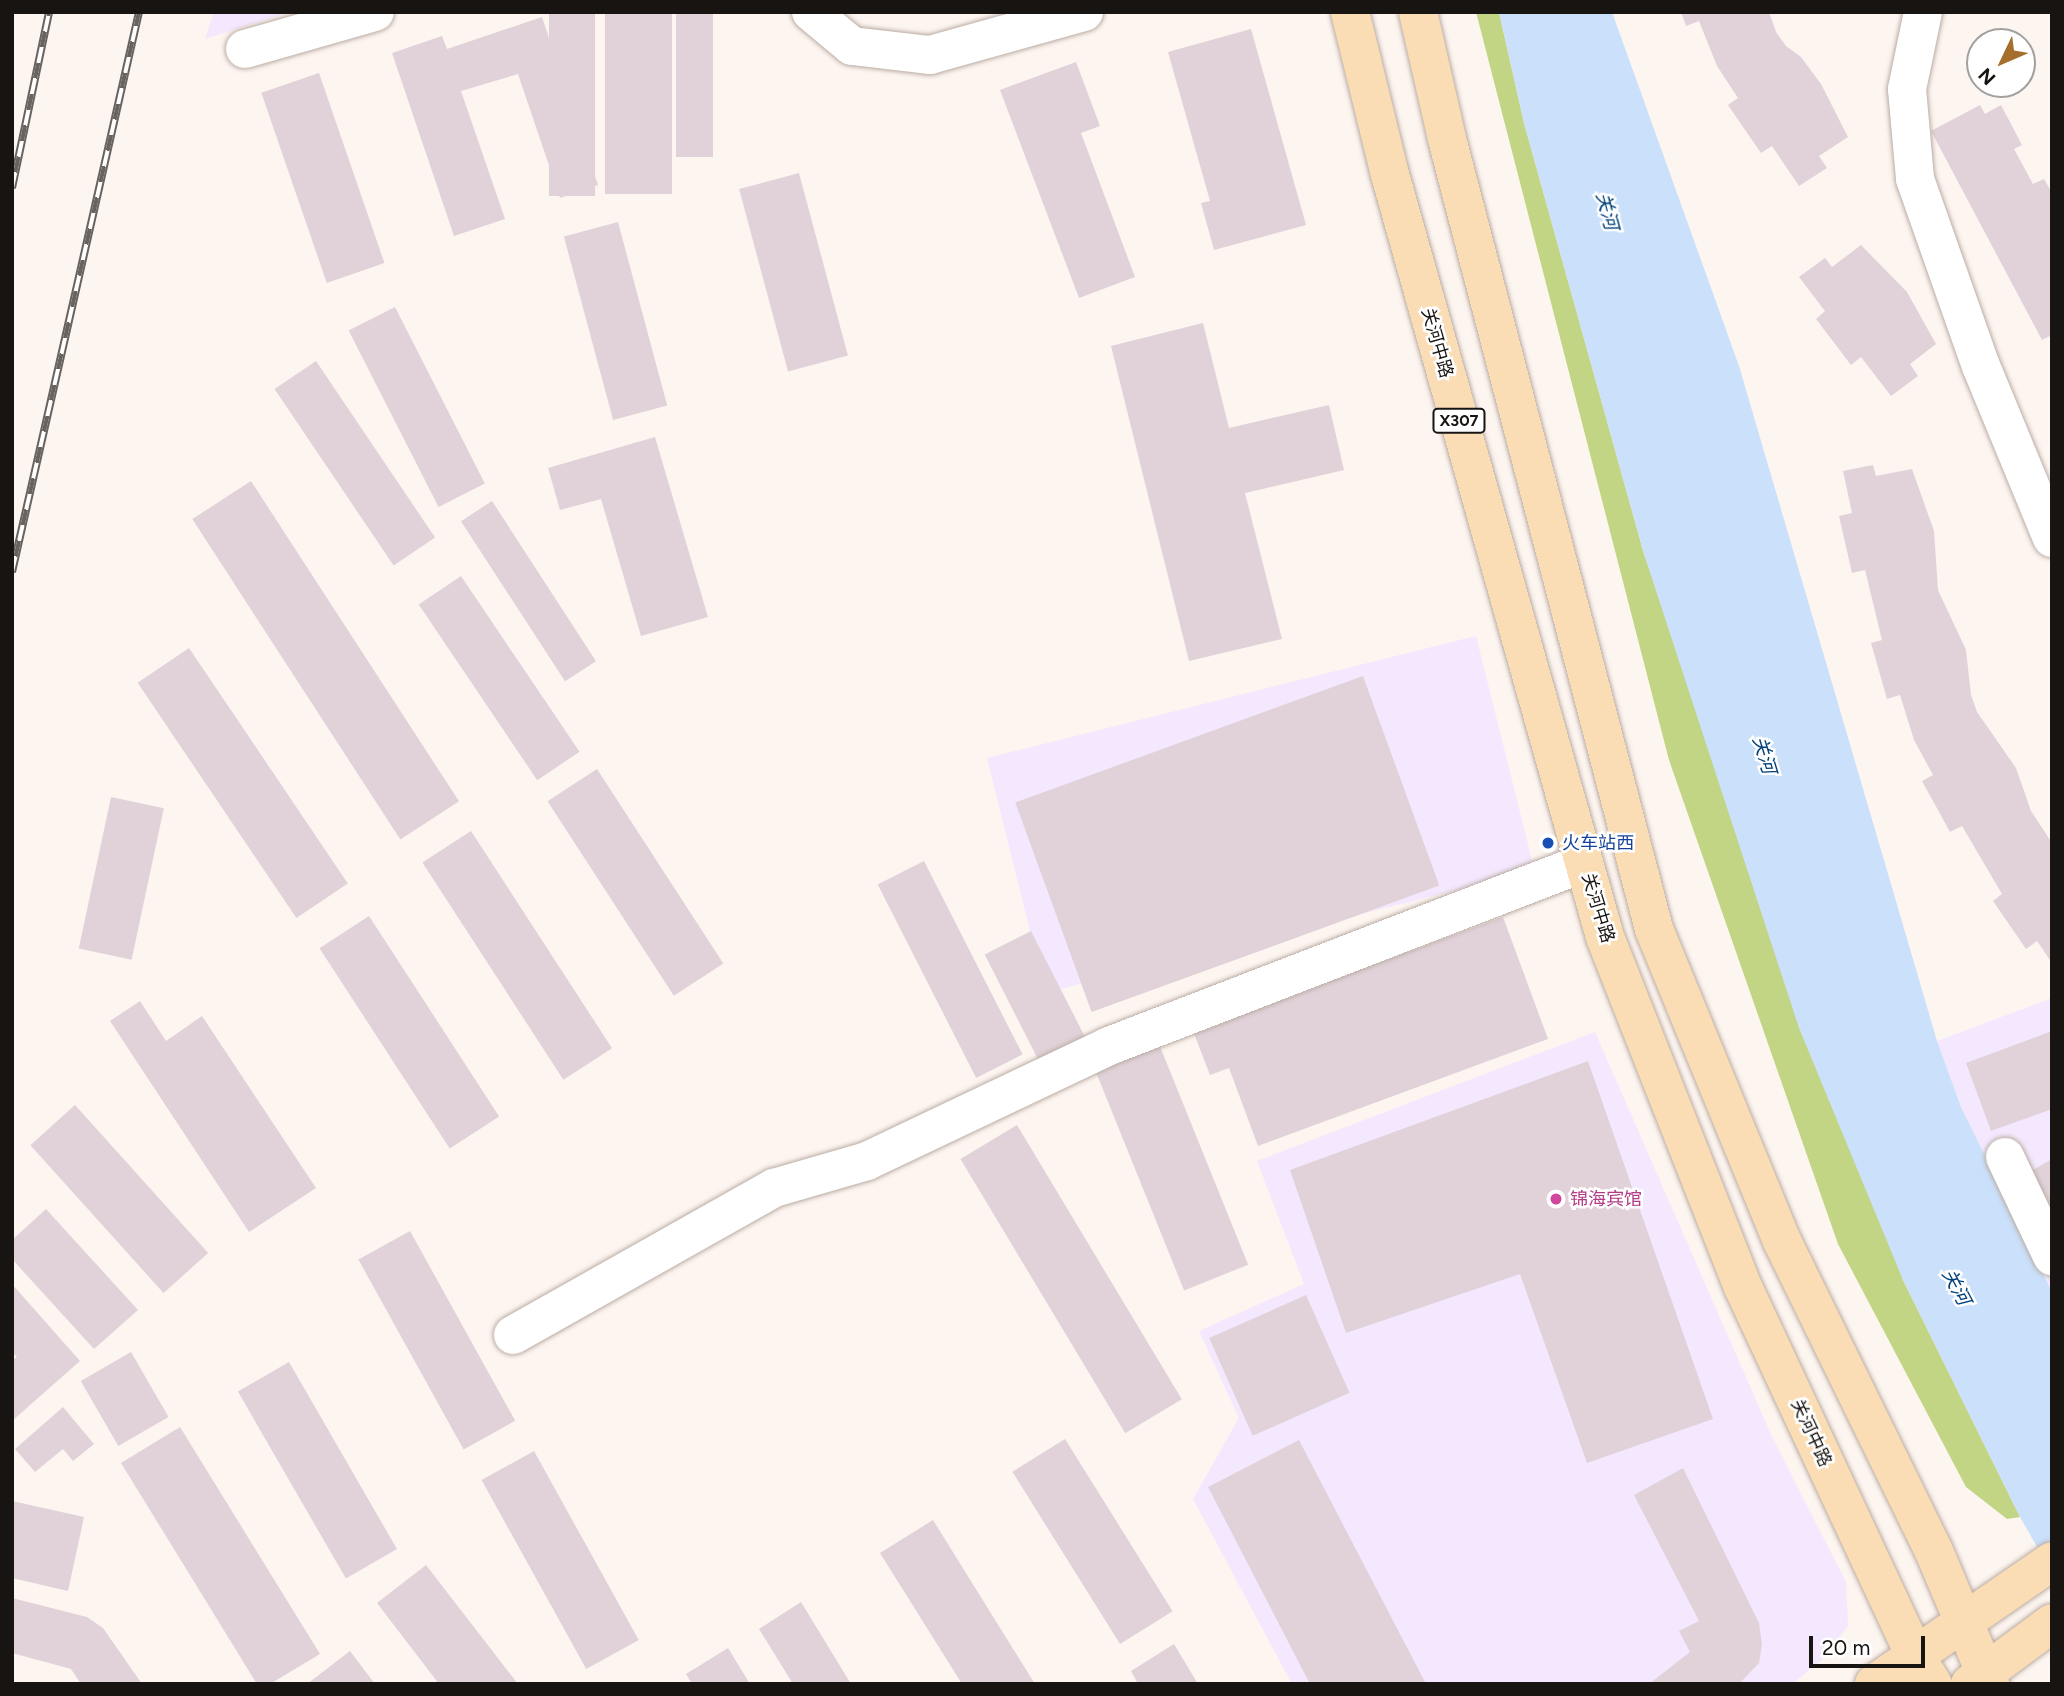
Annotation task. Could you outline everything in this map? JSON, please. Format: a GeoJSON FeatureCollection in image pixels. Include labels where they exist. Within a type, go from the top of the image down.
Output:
{"type":"FeatureCollection","features":[{"type":"Feature","properties":{"kind":"main road","name":"关河中路"},"geometry":{"type":"LineString","coordinates":[[1350,12],[1389,171],[1605,937],[1743,1287],[1923,1669]]}},
{"type":"Feature","properties":{"kind":"main road"},"geometry":{"type":"LineString","coordinates":[[1418,12],[1447,139],[1654,929],[1782,1241],[1933,1549],[1964,1622],[1982,1680],[2046,1628]]}},
{"type":"Feature","properties":{"kind":"main road"},"geometry":{"type":"LineString","coordinates":[[1874,1684],[1923,1669],[1964,1622],[2052,1561]]}},
{"type":"Feature","properties":{"kind":"street"},"geometry":{"type":"LineString","coordinates":[[245,49],[375,12]]}},
{"type":"Feature","properties":{"kind":"street"},"geometry":{"type":"LineString","coordinates":[[811,12],[852,46],[930,55],[1060,16]]}},
{"type":"Feature","properties":{"kind":"street"},"geometry":{"type":"LineString","coordinates":[[1923,12],[1907,89],[1915,179],[1981,366],[2052,538]]}},
{"type":"Feature","properties":{"kind":"street"},"geometry":{"type":"LineString","coordinates":[[513,1335],[774,1188],[867,1161],[1109,1046],[1579,846]]}},
{"type":"Feature","properties":{"kind":"street"},"geometry":{"type":"LineString","coordinates":[[2004,1157],[2052,1256]]}},
{"type":"Feature","properties":{"kind":"shaded area"},"geometry":{"type":"Polygon","coordinates":[[[214,12],[290,12],[205,39],[214,12]]]}},
{"type":"Feature","properties":{"kind":"shaded area"},"geometry":{"type":"Polygon","coordinates":[[[1476,636],[1535,871],[1046,993],[987,758],[1476,636]]]}},
{"type":"Feature","properties":{"kind":"shaded area"},"geometry":{"type":"Polygon","coordinates":[[[2052,998],[2052,1292],[1961,1107],[1937,1041],[2052,998]]]}},
{"type":"Feature","properties":{"kind":"shaded area"},"geometry":{"type":"Polygon","coordinates":[[[1595,1032],[1773,1439],[1846,1582],[1848,1626],[1824,1658],[1792,1684],[1292,1684],[1193,1499],[1239,1418],[1199,1331],[1304,1284],[1257,1161],[1595,1032]]]}},
{"type":"Feature","properties":{"kind":"green space"},"geometry":{"type":"Polygon","coordinates":[[[1476,12],[1499,12],[1524,123],[1644,554],[1903,1280],[2020,1517],[2007,1519],[1966,1487],[1838,1244],[1669,760],[1476,12]]]}},
{"type":"Feature","properties":{"kind":"water","name":"关河"},"geometry":{"type":"Polygon","coordinates":[[[1499,12],[1612,12],[1739,366],[1937,1041],[1961,1107],[2052,1292],[2052,1573],[2020,1517],[1903,1280],[1799,1028],[1644,554],[1524,123],[1499,12]]]}},
{"type":"Feature","properties":{"kind":"building"},"geometry":{"type":"Polygon","coordinates":[[[549,12],[595,12],[595,196],[549,196],[549,12]]]}},
{"type":"Feature","properties":{"kind":"building"},"geometry":{"type":"Polygon","coordinates":[[[605,12],[672,12],[672,194],[605,194],[605,12]]]}},
{"type":"Feature","properties":{"kind":"building"},"geometry":{"type":"Polygon","coordinates":[[[676,12],[713,12],[713,157],[676,157],[676,12]]]}},
{"type":"Feature","properties":{"kind":"building"},"geometry":{"type":"Polygon","coordinates":[[[1681,12],[1769,12],[1776,32],[1786,46],[1801,57],[1821,84],[1848,137],[1819,156],[1827,168],[1799,186],[1772,146],[1761,153],[1728,105],[1738,98],[1717,66],[1699,21],[1686,26],[1681,12]]]}},
{"type":"Feature","properties":{"kind":"building"},"geometry":{"type":"Polygon","coordinates":[[[542,17],[598,185],[560,198],[518,74],[461,91],[505,219],[454,236],[392,53],[442,36],[447,49],[542,17]]]}},
{"type":"Feature","properties":{"kind":"building"},"geometry":{"type":"Polygon","coordinates":[[[1251,29],[1306,225],[1214,250],[1201,203],[1210,201],[1168,52],[1251,29]]]}},
{"type":"Feature","properties":{"kind":"building"},"geometry":{"type":"Polygon","coordinates":[[[1076,62],[1100,126],[1081,133],[1135,277],[1079,298],[1000,90],[1076,62]]]}},
{"type":"Feature","properties":{"kind":"building"},"geometry":{"type":"Polygon","coordinates":[[[319,73],[384,263],[327,283],[261,93],[319,73]]]}},
{"type":"Feature","properties":{"kind":"building"},"geometry":{"type":"Polygon","coordinates":[[[1980,105],[1985,114],[2001,105],[2022,145],[2014,149],[2033,184],[2044,179],[2052,193],[2052,335],[2042,340],[1931,131],[1980,105]]]}},
{"type":"Feature","properties":{"kind":"building"},"geometry":{"type":"Polygon","coordinates":[[[799,173],[848,356],[788,372],[739,189],[799,173]]]}},
{"type":"Feature","properties":{"kind":"building"},"geometry":{"type":"Polygon","coordinates":[[[618,222],[667,406],[613,420],[564,236],[618,222]]]}},
{"type":"Feature","properties":{"kind":"building"},"geometry":{"type":"Polygon","coordinates":[[[1861,245],[1907,292],[1936,344],[1910,364],[1918,376],[1891,396],[1861,357],[1851,365],[1816,319],[1825,311],[1799,277],[1825,258],[1832,267],[1861,245]]]}},
{"type":"Feature","properties":{"kind":"building"},"geometry":{"type":"Polygon","coordinates":[[[395,307],[485,483],[439,507],[349,331],[395,307]]]}},
{"type":"Feature","properties":{"kind":"building"},"geometry":{"type":"Polygon","coordinates":[[[1203,323],[1229,428],[1329,405],[1344,470],[1245,493],[1282,639],[1189,661],[1111,346],[1203,323]]]}},
{"type":"Feature","properties":{"kind":"building"},"geometry":{"type":"Polygon","coordinates":[[[316,361],[435,538],[394,566],[275,389],[316,361]]]}},
{"type":"Feature","properties":{"kind":"building"},"geometry":{"type":"Polygon","coordinates":[[[655,437],[708,617],[641,636],[601,499],[560,510],[548,468],[655,437]]]}},
{"type":"Feature","properties":{"kind":"building"},"geometry":{"type":"Polygon","coordinates":[[[1873,465],[1876,476],[1912,469],[1934,531],[1938,590],[1966,650],[1971,695],[1977,712],[2016,768],[2031,811],[2052,843],[2052,963],[2037,941],[2026,949],[1993,901],[2002,894],[1962,826],[1950,832],[1922,781],[1933,775],[1914,740],[1900,695],[1887,699],[1871,643],[1882,640],[1865,570],[1852,573],[1839,516],[1852,513],[1843,471],[1873,465]]]}},
{"type":"Feature","properties":{"kind":"building"},"geometry":{"type":"Polygon","coordinates":[[[251,481],[459,801],[400,839],[192,519],[251,481]]]}},
{"type":"Feature","properties":{"kind":"building"},"geometry":{"type":"Polygon","coordinates":[[[492,501],[596,661],[565,681],[461,521],[492,501]]]}},
{"type":"Feature","properties":{"kind":"building"},"geometry":{"type":"Polygon","coordinates":[[[461,576],[580,752],[537,780],[419,605],[461,576]]]}},
{"type":"Feature","properties":{"kind":"building"},"geometry":{"type":"Polygon","coordinates":[[[189,648],[348,883],[296,918],[138,683],[189,648]]]}},
{"type":"Feature","properties":{"kind":"building"},"geometry":{"type":"Polygon","coordinates":[[[1363,676],[1439,886],[1092,1012],[1015,803],[1363,676]]]}},
{"type":"Feature","properties":{"kind":"building"},"geometry":{"type":"Polygon","coordinates":[[[597,769],[723,964],[674,996],[548,801],[597,769]]]}},
{"type":"Feature","properties":{"kind":"building"},"geometry":{"type":"Polygon","coordinates":[[[111,797],[164,808],[132,960],[79,949],[111,797]]]}},
{"type":"Feature","properties":{"kind":"building"},"geometry":{"type":"Polygon","coordinates":[[[471,831],[612,1048],[563,1080],[422,863],[471,831]]]}},
{"type":"Feature","properties":{"kind":"building"},"geometry":{"type":"Polygon","coordinates":[[[924,861],[1023,1054],[976,1078],[878,885],[924,861]]]}},
{"type":"Feature","properties":{"kind":"building"},"geometry":{"type":"Polygon","coordinates":[[[369,916],[499,1116],[450,1149],[320,948],[369,916]]]}},
{"type":"Feature","properties":{"kind":"building"},"geometry":{"type":"Polygon","coordinates":[[[1503,917],[1548,1039],[1258,1146],[1229,1068],[1210,1075],[1193,1031],[1503,917]]]}},
{"type":"Feature","properties":{"kind":"building"},"geometry":{"type":"Polygon","coordinates":[[[1031,931],[1089,1044],[1042,1068],[985,955],[1031,931]]]}},
{"type":"Feature","properties":{"kind":"building"},"geometry":{"type":"Polygon","coordinates":[[[140,1001],[166,1041],[202,1016],[316,1188],[249,1232],[110,1021],[140,1001]]]}},
{"type":"Feature","properties":{"kind":"building"},"geometry":{"type":"Polygon","coordinates":[[[2052,1031],[2052,1109],[1991,1131],[1966,1063],[2052,1031]]]}},
{"type":"Feature","properties":{"kind":"building"},"geometry":{"type":"Polygon","coordinates":[[[1159,1044],[1248,1265],[1184,1291],[1095,1070],[1159,1044]]]}},
{"type":"Feature","properties":{"kind":"building"},"geometry":{"type":"Polygon","coordinates":[[[1588,1061],[1713,1419],[1587,1463],[1520,1274],[1346,1333],[1290,1170],[1588,1061]]]}},
{"type":"Feature","properties":{"kind":"building"},"geometry":{"type":"Polygon","coordinates":[[[75,1105],[208,1253],[164,1293],[30,1145],[75,1105]]]}},
{"type":"Feature","properties":{"kind":"building"},"geometry":{"type":"Polygon","coordinates":[[[1017,1125],[1182,1399],[1125,1433],[960,1159],[1017,1125]]]}},
{"type":"Feature","properties":{"kind":"building"},"geometry":{"type":"Polygon","coordinates":[[[2052,1159],[2052,1235],[2026,1174],[2052,1159]]]}},
{"type":"Feature","properties":{"kind":"building"},"geometry":{"type":"Polygon","coordinates":[[[46,1209],[138,1310],[94,1349],[12,1259],[12,1240],[46,1209]]]}},
{"type":"Feature","properties":{"kind":"building"},"geometry":{"type":"Polygon","coordinates":[[[410,1231],[515,1421],[464,1449],[358,1260],[410,1231]]]}},
{"type":"Feature","properties":{"kind":"building"},"geometry":{"type":"Polygon","coordinates":[[[12,1284],[80,1361],[12,1421],[12,1360],[17,1357],[12,1352],[12,1284]]]}},
{"type":"Feature","properties":{"kind":"building"},"geometry":{"type":"Polygon","coordinates":[[[1306,1295],[1350,1393],[1253,1436],[1209,1338],[1306,1295]]]}},
{"type":"Feature","properties":{"kind":"building"},"geometry":{"type":"Polygon","coordinates":[[[131,1352],[168,1417],[118,1446],[81,1381],[131,1352]]]}},
{"type":"Feature","properties":{"kind":"building"},"geometry":{"type":"Polygon","coordinates":[[[289,1362],[397,1549],[346,1579],[238,1392],[289,1362]]]}},
{"type":"Feature","properties":{"kind":"building"},"geometry":{"type":"Polygon","coordinates":[[[63,1407],[94,1444],[73,1461],[63,1449],[35,1472],[15,1449],[63,1407]]]}},
{"type":"Feature","properties":{"kind":"building"},"geometry":{"type":"Polygon","coordinates":[[[180,1427],[320,1654],[270,1684],[257,1684],[121,1463],[180,1427]]]}},
{"type":"Feature","properties":{"kind":"building"},"geometry":{"type":"Polygon","coordinates":[[[1065,1439],[1173,1611],[1120,1644],[1012,1472],[1065,1439]]]}},
{"type":"Feature","properties":{"kind":"building"},"geometry":{"type":"Polygon","coordinates":[[[1299,1440],[1426,1684],[1310,1684],[1208,1487],[1299,1440]]]}},
{"type":"Feature","properties":{"kind":"building"},"geometry":{"type":"Polygon","coordinates":[[[534,1451],[639,1640],[586,1669],[482,1480],[534,1451]]]}},
{"type":"Feature","properties":{"kind":"building"},"geometry":{"type":"Polygon","coordinates":[[[1683,1468],[1759,1623],[1762,1645],[1759,1663],[1739,1684],[1649,1684],[1690,1652],[1679,1631],[1699,1621],[1634,1495],[1683,1468]]]}},
{"type":"Feature","properties":{"kind":"building"},"geometry":{"type":"Polygon","coordinates":[[[12,1501],[84,1517],[68,1591],[12,1578],[12,1501]]]}},
{"type":"Feature","properties":{"kind":"building"},"geometry":{"type":"Polygon","coordinates":[[[933,1520],[1035,1684],[962,1684],[880,1553],[933,1520]]]}},
{"type":"Feature","properties":{"kind":"building"},"geometry":{"type":"Polygon","coordinates":[[[426,1565],[518,1684],[439,1684],[377,1603],[426,1565]]]}},
{"type":"Feature","properties":{"kind":"building"},"geometry":{"type":"Polygon","coordinates":[[[12,1598],[87,1617],[103,1628],[142,1684],[81,1684],[71,1669],[12,1653],[12,1598]]]}},
{"type":"Feature","properties":{"kind":"building"},"geometry":{"type":"Polygon","coordinates":[[[801,1602],[851,1684],[793,1684],[759,1629],[801,1602]]]}},
{"type":"Feature","properties":{"kind":"building"},"geometry":{"type":"Polygon","coordinates":[[[1174,1644],[1198,1684],[1138,1684],[1131,1671],[1174,1644]]]}},
{"type":"Feature","properties":{"kind":"building"},"geometry":{"type":"Polygon","coordinates":[[[728,1648],[750,1684],[692,1684],[686,1674],[728,1648]]]}},
{"type":"Feature","properties":{"kind":"building"},"geometry":{"type":"Polygon","coordinates":[[[350,1651],[375,1684],[307,1684],[350,1651]]]}},
{"type":"Feature","properties":{"kind":"railway"},"geometry":{"type":"LineString","coordinates":[[12,188],[49,12]]}},
{"type":"Feature","properties":{"kind":"railway"},"geometry":{"type":"LineString","coordinates":[[12,572],[139,12]]}},
{"type":"Feature","properties":{"kind":"place","name":"火车站西"},"geometry":{"type":"Point","coordinates":[1548,843]}},
{"type":"Feature","properties":{"kind":"place","name":"锦海宾馆"},"geometry":{"type":"Point","coordinates":[1556,1199]}}]}
